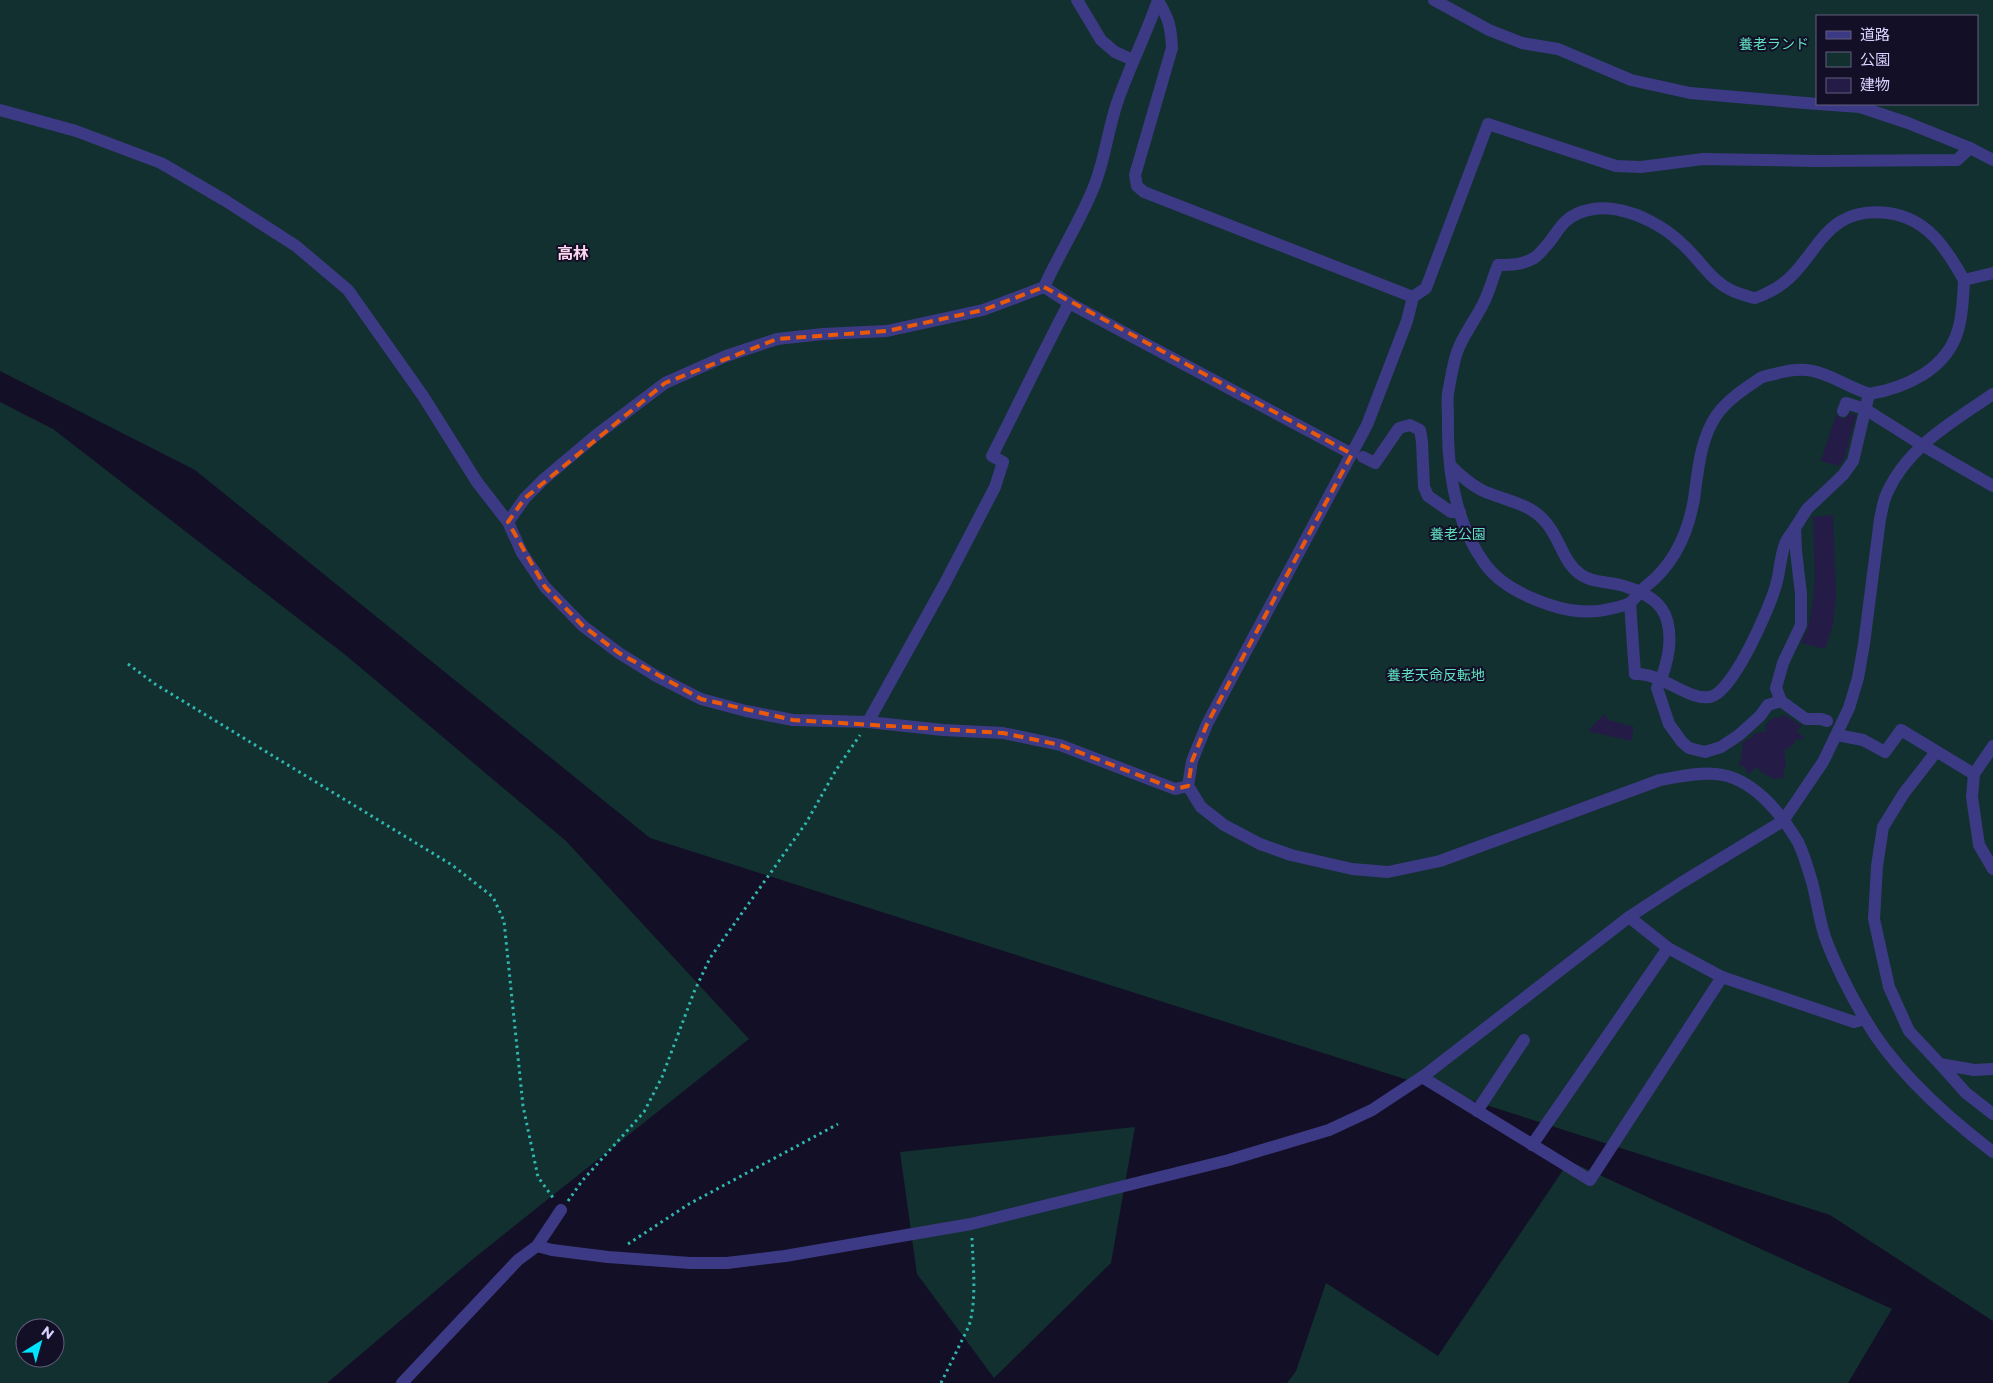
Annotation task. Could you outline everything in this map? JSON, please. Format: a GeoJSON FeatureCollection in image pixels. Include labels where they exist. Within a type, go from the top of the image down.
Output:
{"type":"FeatureCollection","features":[{"type":"Feature","properties":{"kind":"street"},"geometry":{"type":"LineString","coordinates":[[1077,0],[1101,40],[1114,52],[1133,60]]}},
{"type":"Feature","properties":{"kind":"street"},"geometry":{"type":"LineString","coordinates":[[1434,0],[1489,30],[1522,43],[1558,49],[1631,80],[1690,93],[1816,104]]}},
{"type":"Feature","properties":{"kind":"street"},"geometry":{"type":"LineString","coordinates":[[508,522],[525,498],[544,479],[595,436],[665,383],[717,360],[777,339],[823,334],[887,331],[982,310],[1044,287],[1080,219],[1095,184],[1106,153],[1117,105],[1133,60],[1158,1]]}},
{"type":"Feature","properties":{"kind":"street"},"geometry":{"type":"LineString","coordinates":[[1158,1],[1167,16],[1172,33],[1172,48],[1135,175],[1137,186],[1144,192],[1413,297]]}},
{"type":"Feature","properties":{"kind":"street"},"geometry":{"type":"LineString","coordinates":[[1832,105],[1860,107],[1908,123],[1970,148],[1993,160]]}},
{"type":"Feature","properties":{"kind":"street"},"geometry":{"type":"LineString","coordinates":[[0,110],[76,131],[161,163],[226,201],[296,246],[348,290],[423,396],[477,482],[508,522],[522,553],[545,587],[583,626],[619,654],[656,676],[701,699],[746,711],[793,720],[868,722],[943,730],[1003,733],[1060,745],[1175,789],[1188,786]]}},
{"type":"Feature","properties":{"kind":"street"},"geometry":{"type":"LineString","coordinates":[[1970,148],[1957,160],[1817,161],[1704,159],[1641,166],[1616,166],[1488,124],[1426,288],[1413,297],[1407,320],[1367,425],[1358,456],[1207,724],[1192,760],[1188,786],[1201,807],[1224,824],[1260,844],[1291,855],[1352,869],[1388,872],[1440,862],[1660,780],[1690,774],[1718,774],[1743,782],[1761,796],[1783,821],[1798,844],[1812,881],[1825,937],[1865,1019],[1892,1059],[1926,1094],[1993,1152]]}},
{"type":"Feature","properties":{"kind":"street"},"geometry":{"type":"LineString","coordinates":[[1587,209],[1619,210],[1655,223],[1678,239],[1698,259],[1712,279],[1733,292],[1756,298],[1782,286],[1798,269],[1816,244],[1832,228],[1851,217],[1875,212],[1903,215],[1932,232],[1964,280],[1958,332],[1946,353],[1933,368],[1915,380],[1884,392],[1869,394],[1847,387],[1825,374],[1805,369],[1784,371],[1760,378],[1725,404],[1715,417],[1698,462],[1687,530],[1674,558],[1658,577],[1639,592],[1630,603],[1611,609],[1585,612],[1563,609],[1532,599],[1508,586],[1486,565],[1471,539],[1455,498],[1447,438],[1448,396],[1458,348],[1484,302],[1498,265],[1517,265],[1535,258],[1566,221],[1587,209]]}},
{"type":"Feature","properties":{"kind":"street"},"geometry":{"type":"LineString","coordinates":[[1964,280],[1993,273]]}},
{"type":"Feature","properties":{"kind":"street"},"geometry":{"type":"LineString","coordinates":[[1044,287],[1069,303],[1374,463],[1399,428],[1410,425],[1420,430],[1424,487],[1428,496],[1451,512],[1460,512]]}},
{"type":"Feature","properties":{"kind":"street"},"geometry":{"type":"LineString","coordinates":[[868,722],[944,585],[995,487],[1003,462],[992,456],[1032,373],[1069,303]]}},
{"type":"Feature","properties":{"kind":"street"},"geometry":{"type":"LineString","coordinates":[[1630,603],[1635,674],[1644,673],[1697,696],[1710,697],[1718,694],[1734,677],[1768,607],[1776,585],[1785,544],[1807,509],[1843,474],[1852,461],[1869,394]]}},
{"type":"Feature","properties":{"kind":"street"},"geometry":{"type":"LineString","coordinates":[[537,1246],[552,1250],[608,1257],[690,1263],[727,1262],[785,1256],[971,1224],[1229,1160],[1329,1130],[1372,1110],[1422,1077],[1630,917],[1681,882],[1783,821],[1823,762],[1838,735],[1849,708],[1858,678],[1880,519],[1887,493],[1903,466],[1922,445],[1993,394]]}},
{"type":"Feature","properties":{"kind":"street"},"geometry":{"type":"LineString","coordinates":[[1844,411],[1846,403],[1865,409],[1993,486]]}},
{"type":"Feature","properties":{"kind":"street"},"geometry":{"type":"LineString","coordinates":[[1856,419],[1858,420],[1854,434],[1859,435]]}},
{"type":"Feature","properties":{"kind":"street"},"geometry":{"type":"LineString","coordinates":[[1451,466],[1464,479],[1489,494],[1523,505],[1535,512],[1555,533],[1568,562],[1579,574],[1588,578],[1626,586],[1649,596],[1665,612],[1670,626],[1667,666],[1657,688],[1669,724],[1682,742],[1690,748],[1705,752],[1721,747],[1739,736],[1760,716],[1768,705],[1781,701]]}},
{"type":"Feature","properties":{"kind":"street"},"geometry":{"type":"LineString","coordinates":[[1795,528],[1801,594],[1801,625],[1783,663],[1776,688],[1781,701],[1806,719],[1827,721]]}},
{"type":"Feature","properties":{"kind":"street"},"geometry":{"type":"LineString","coordinates":[[1838,735],[1863,740],[1885,752],[1901,730],[1974,774]]}},
{"type":"Feature","properties":{"kind":"street"},"geometry":{"type":"LineString","coordinates":[[1993,746],[1974,774],[1972,797],[1980,845],[1993,869]]}},
{"type":"Feature","properties":{"kind":"street"},"geometry":{"type":"LineString","coordinates":[[1936,752],[1904,793],[1883,827],[1877,866],[1874,919],[1889,987],[1909,1031],[1966,1093],[1993,1114]]}},
{"type":"Feature","properties":{"kind":"street"},"geometry":{"type":"LineString","coordinates":[[1630,917],[1668,948],[1722,977],[1854,1022],[1865,1019]]}},
{"type":"Feature","properties":{"kind":"street"},"geometry":{"type":"LineString","coordinates":[[1532,1145],[1668,948]]}},
{"type":"Feature","properties":{"kind":"street"},"geometry":{"type":"LineString","coordinates":[[1422,1077],[1590,1180],[1722,977]]}},
{"type":"Feature","properties":{"kind":"street"},"geometry":{"type":"LineString","coordinates":[[1477,1110],[1524,1040]]}},
{"type":"Feature","properties":{"kind":"street"},"geometry":{"type":"LineString","coordinates":[[1940,1064],[1974,1070],[1993,1069]]}},
{"type":"Feature","properties":{"kind":"street"},"geometry":{"type":"LineString","coordinates":[[402,1383],[518,1260],[537,1246],[561,1210]]}},
{"type":"Feature","properties":{"kind":"path"},"geometry":{"type":"LineString","coordinates":[[128,664],[163,689],[452,865],[493,897],[504,921],[523,1106],[536,1168],[538,1176],[561,1210],[582,1181],[644,1112],[662,1077],[694,992],[710,958],[806,823],[836,770],[868,722]]}},
{"type":"Feature","properties":{"kind":"path"},"geometry":{"type":"LineString","coordinates":[[608,1257],[689,1204],[838,1124]]}},
{"type":"Feature","properties":{"kind":"path"},"geometry":{"type":"LineString","coordinates":[[941,1383],[972,1316],[973,1267],[971,1224]]}},
{"type":"Feature","properties":{"kind":"highlighted area"},"geometry":{"type":"Polygon","coordinates":[[[1044,287],[1352,454],[1207,724],[1192,761],[1188,786],[1175,789],[1060,745],[1003,733],[793,720],[701,699],[619,653],[583,626],[545,587],[508,522],[525,498],[665,383],[777,339],[887,331],[983,310],[1044,287]]]}},
{"type":"Feature","properties":{"kind":"green space","name":"養老公園"},"geometry":{"type":"Polygon","coordinates":[[[0,0],[1993,0],[1993,1321],[1830,1215],[650,838],[195,470],[0,371],[0,0]]]}},
{"type":"Feature","properties":{"kind":"green space"},"geometry":{"type":"Polygon","coordinates":[[[0,402],[53,429],[348,657],[566,841],[749,1039],[473,1259],[327,1383],[0,1383],[0,402]]]}},
{"type":"Feature","properties":{"kind":"green space"},"geometry":{"type":"Polygon","coordinates":[[[1135,1127],[1111,1263],[994,1378],[917,1274],[900,1152],[1135,1127]]]}},
{"type":"Feature","properties":{"kind":"green space"},"geometry":{"type":"Polygon","coordinates":[[[1569,1161],[1892,1309],[1848,1383],[1287,1383],[1296,1371],[1326,1283],[1438,1356],[1569,1161]]]}},
{"type":"Feature","properties":{"kind":"building"},"geometry":{"type":"Polygon","coordinates":[[[1851,413],[1856,415],[1844,459],[1839,466],[1821,461],[1836,414],[1844,419],[1851,413]]]}},
{"type":"Feature","properties":{"kind":"building"},"geometry":{"type":"Polygon","coordinates":[[[1833,515],[1836,597],[1833,624],[1825,649],[1801,643],[1808,628],[1813,601],[1815,578],[1813,517],[1833,515]]]}},
{"type":"Feature","properties":{"kind":"building"},"geometry":{"type":"Polygon","coordinates":[[[1604,714],[1608,720],[1634,727],[1631,741],[1588,731],[1604,714]]]}},
{"type":"Feature","properties":{"kind":"building"},"geometry":{"type":"Polygon","coordinates":[[[1785,715],[1802,726],[1796,731],[1805,738],[1795,740],[1794,744],[1784,751],[1786,767],[1783,778],[1774,779],[1756,767],[1748,775],[1744,766],[1739,767],[1743,747],[1741,743],[1752,737],[1754,733],[1766,732],[1765,725],[1774,717],[1777,718],[1785,715]]]}},
{"type":"Feature","properties":{"kind":"district","name":"高林"},"geometry":{"type":"Point","coordinates":[573,253]}},
{"type":"Feature","properties":{"kind":"park label","name":"養老ランド"},"geometry":{"type":"Point","coordinates":[1774,44]}},
{"type":"Feature","properties":{"kind":"park label","name":"養老天命反転地"},"geometry":{"type":"Point","coordinates":[1436,675]}}]}
